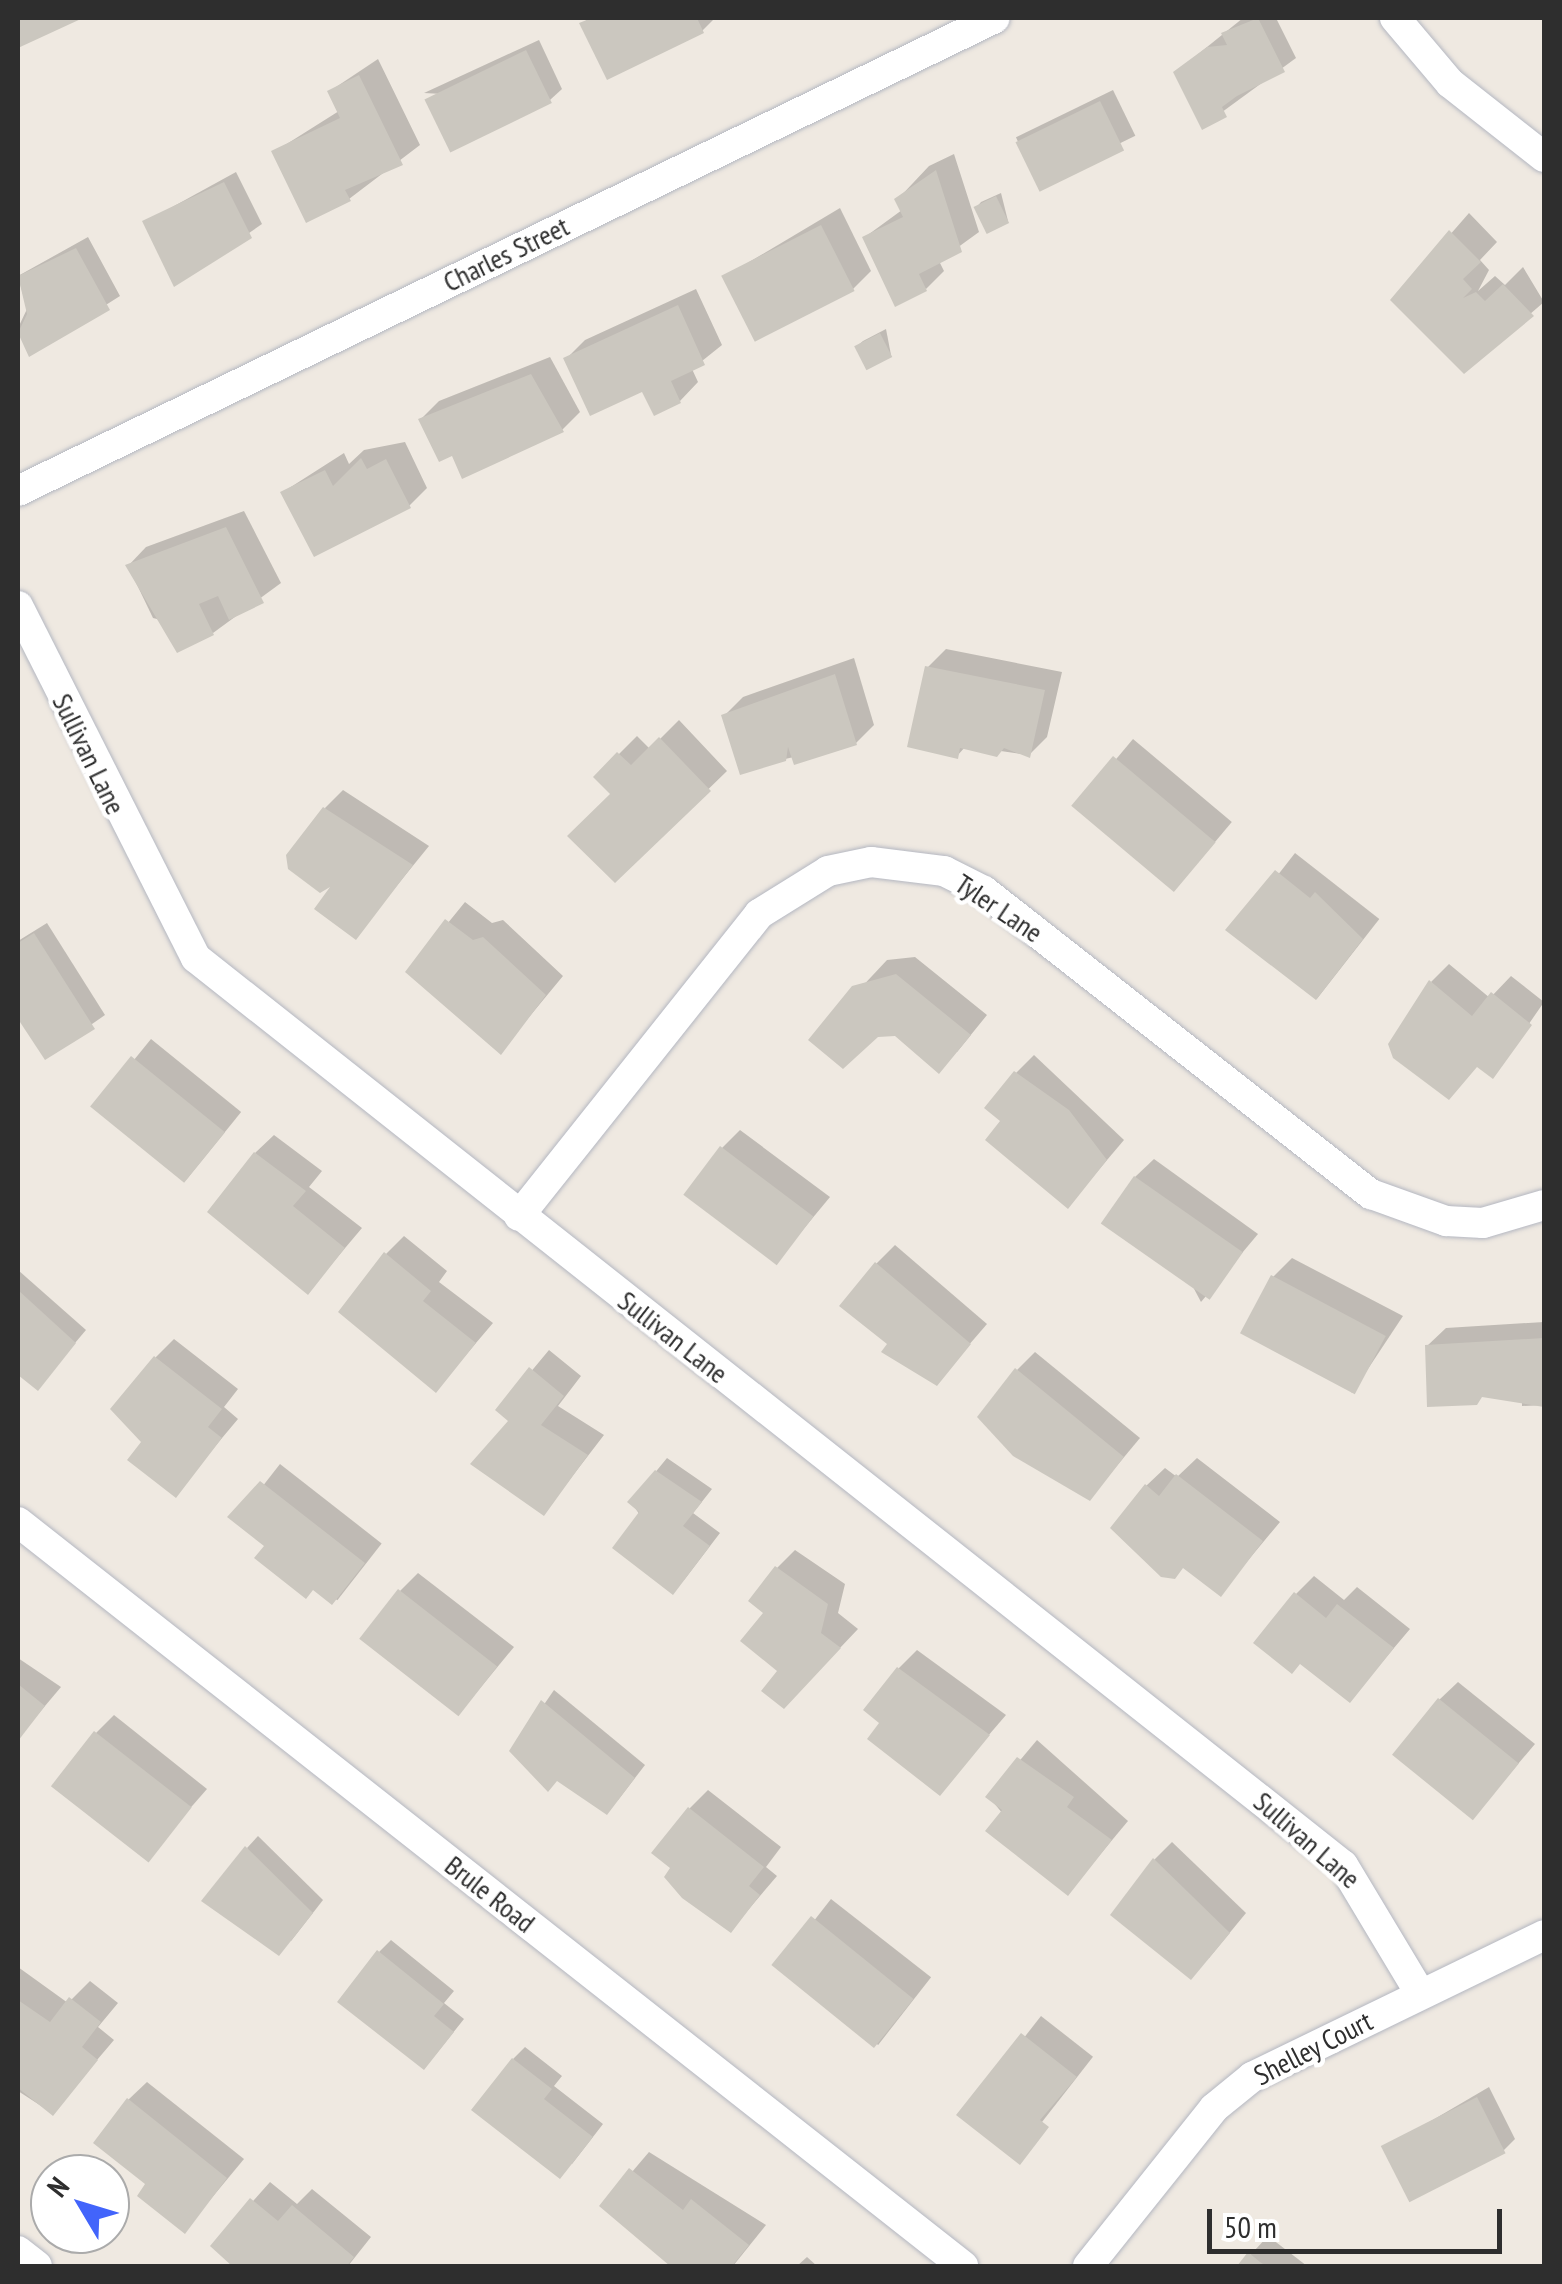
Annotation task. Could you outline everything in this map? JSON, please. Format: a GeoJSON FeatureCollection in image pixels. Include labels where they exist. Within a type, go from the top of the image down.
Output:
{"type":"FeatureCollection","features":[{"type":"Feature","properties":{"kind":"street","name":"Charles Street"},"geometry":{"type":"LineString","coordinates":[[18,491],[995,18]]}},
{"type":"Feature","properties":{"kind":"street"},"geometry":{"type":"LineString","coordinates":[[1395,18],[1450,83],[1544,157]]}},
{"type":"Feature","properties":{"kind":"street","name":"Sullivan Lane"},"geometry":{"type":"LineString","coordinates":[[18,606],[196,958],[1344,1865],[1420,1994]]}},
{"type":"Feature","properties":{"kind":"street","name":"Tyler Lane"},"geometry":{"type":"LineString","coordinates":[[520,1216],[760,914],[810,879],[871,862],[944,872],[984,891],[1370,1194],[1446,1221],[1483,1222],[1544,1206]]}},
{"type":"Feature","properties":{"kind":"street","name":"Brule Road"},"geometry":{"type":"LineString","coordinates":[[18,1522],[963,2266]]}},
{"type":"Feature","properties":{"kind":"street","name":"Shelley Court"},"geometry":{"type":"LineString","coordinates":[[1088,2266],[1214,2108],[1252,2078],[1544,1935]]}},
{"type":"Feature","properties":{"kind":"street"},"geometry":{"type":"LineString","coordinates":[[18,2251],[37,2266]]}},
{"type":"Feature","properties":{"kind":"building"},"geometry":{"type":"Polygon","coordinates":[[[18,18],[83,18],[18,48],[18,18]]]}},
{"type":"Feature","properties":{"kind":"building"},"geometry":{"type":"Polygon","coordinates":[[[592,18],[697,18],[704,33],[607,80],[579,23],[592,18]]]}},
{"type":"Feature","properties":{"kind":"building"},"geometry":{"type":"Polygon","coordinates":[[[1258,18],[1285,72],[1237,96],[1222,107],[1227,117],[1202,130],[1173,72],[1207,47],[1227,45],[1221,33],[1258,18]]]}},
{"type":"Feature","properties":{"kind":"building"},"geometry":{"type":"Polygon","coordinates":[[[526,50],[552,103],[450,153],[424,100],[526,50]]]}},
{"type":"Feature","properties":{"kind":"building"},"geometry":{"type":"Polygon","coordinates":[[[359,75],[403,165],[345,190],[351,201],[306,223],[271,151],[340,118],[327,91],[359,75]]]}},
{"type":"Feature","properties":{"kind":"building"},"geometry":{"type":"Polygon","coordinates":[[[1100,101],[1124,150],[1040,192],[1016,142],[1100,101]]]}},
{"type":"Feature","properties":{"kind":"building"},"geometry":{"type":"Polygon","coordinates":[[[936,170],[962,252],[919,274],[927,291],[895,307],[862,237],[903,217],[894,199],[936,170]]]}},
{"type":"Feature","properties":{"kind":"building"},"geometry":{"type":"Polygon","coordinates":[[[224,182],[252,238],[174,287],[142,221],[224,182]]]}},
{"type":"Feature","properties":{"kind":"building"},"geometry":{"type":"Polygon","coordinates":[[[996,196],[1009,223],[987,234],[974,207],[996,196]]]}},
{"type":"Feature","properties":{"kind":"building"},"geometry":{"type":"Polygon","coordinates":[[[821,225],[855,291],[755,342],[721,276],[821,225]]]}},
{"type":"Feature","properties":{"kind":"building"},"geometry":{"type":"Polygon","coordinates":[[[1449,230],[1481,262],[1463,279],[1472,289],[1463,298],[1476,292],[1485,301],[1503,284],[1534,316],[1464,374],[1390,300],[1449,230]]]}},
{"type":"Feature","properties":{"kind":"building"},"geometry":{"type":"Polygon","coordinates":[[[76,248],[110,310],[29,357],[18,333],[27,314],[18,276],[76,248]]]}},
{"type":"Feature","properties":{"kind":"building"},"geometry":{"type":"Polygon","coordinates":[[[678,305],[705,365],[671,381],[681,403],[654,416],[642,392],[590,416],[563,358],[678,305]]]}},
{"type":"Feature","properties":{"kind":"building"},"geometry":{"type":"Polygon","coordinates":[[[880,333],[892,357],[866,370],[854,346],[880,333]]]}},
{"type":"Feature","properties":{"kind":"building"},"geometry":{"type":"Polygon","coordinates":[[[531,374],[564,432],[462,479],[452,456],[439,462],[418,419],[531,374]]]}},
{"type":"Feature","properties":{"kind":"building"},"geometry":{"type":"Polygon","coordinates":[[[361,458],[367,469],[386,459],[411,508],[314,557],[280,492],[325,470],[333,486],[361,458]]]}},
{"type":"Feature","properties":{"kind":"building"},"geometry":{"type":"Polygon","coordinates":[[[226,527],[264,603],[229,620],[218,596],[199,604],[214,635],[177,653],[125,565],[226,527]]]}},
{"type":"Feature","properties":{"kind":"building"},"geometry":{"type":"Polygon","coordinates":[[[925,666],[1045,690],[1030,758],[1004,748],[997,757],[960,748],[958,759],[907,747],[925,666]]]}},
{"type":"Feature","properties":{"kind":"building"},"geometry":{"type":"Polygon","coordinates":[[[835,674],[857,745],[794,765],[788,747],[786,761],[740,775],[721,715],[835,674]]]}},
{"type":"Feature","properties":{"kind":"building"},"geometry":{"type":"Polygon","coordinates":[[[659,737],[711,791],[615,883],[567,836],[610,794],[593,777],[617,752],[631,765],[659,737]]]}},
{"type":"Feature","properties":{"kind":"building"},"geometry":{"type":"Polygon","coordinates":[[[1113,756],[1216,842],[1174,892],[1071,806],[1113,756]]]}},
{"type":"Feature","properties":{"kind":"building"},"geometry":{"type":"Polygon","coordinates":[[[323,807],[413,865],[356,940],[314,909],[330,887],[320,893],[288,869],[286,855],[323,807]]]}},
{"type":"Feature","properties":{"kind":"building"},"geometry":{"type":"Polygon","coordinates":[[[1275,870],[1310,898],[1315,892],[1363,939],[1316,1000],[1225,930],[1275,870]]]}},
{"type":"Feature","properties":{"kind":"building"},"geometry":{"type":"Polygon","coordinates":[[[445,919],[473,940],[483,937],[546,995],[501,1055],[405,972],[445,919]]]}},
{"type":"Feature","properties":{"kind":"building"},"geometry":{"type":"Polygon","coordinates":[[[34,933],[95,1029],[45,1060],[18,1019],[18,943],[34,933]]]}},
{"type":"Feature","properties":{"kind":"building"},"geometry":{"type":"Polygon","coordinates":[[[896,974],[971,1035],[939,1074],[895,1036],[878,1037],[843,1069],[808,1040],[852,986],[896,974]]]}},
{"type":"Feature","properties":{"kind":"building"},"geometry":{"type":"Polygon","coordinates":[[[1429,980],[1472,1016],[1491,992],[1532,1025],[1493,1079],[1477,1067],[1449,1100],[1393,1058],[1388,1044],[1429,980]]]}},
{"type":"Feature","properties":{"kind":"building"},"geometry":{"type":"Polygon","coordinates":[[[131,1056],[225,1132],[184,1183],[90,1107],[131,1056]]]}},
{"type":"Feature","properties":{"kind":"building"},"geometry":{"type":"Polygon","coordinates":[[[1014,1071],[1069,1110],[1107,1160],[1068,1209],[985,1140],[1000,1121],[984,1108],[1014,1071]]]}},
{"type":"Feature","properties":{"kind":"building"},"geometry":{"type":"Polygon","coordinates":[[[720,1146],[813,1216],[777,1265],[683,1195],[720,1146]]]}},
{"type":"Feature","properties":{"kind":"building"},"geometry":{"type":"Polygon","coordinates":[[[254,1152],[306,1191],[293,1206],[345,1248],[308,1295],[207,1212],[254,1152]]]}},
{"type":"Feature","properties":{"kind":"building"},"geometry":{"type":"Polygon","coordinates":[[[1134,1176],[1243,1252],[1210,1300],[1101,1224],[1134,1176]]]}},
{"type":"Feature","properties":{"kind":"building"},"geometry":{"type":"Polygon","coordinates":[[[384,1252],[431,1291],[423,1301],[476,1343],[436,1393],[338,1312],[384,1252]]]}},
{"type":"Feature","properties":{"kind":"building"},"geometry":{"type":"Polygon","coordinates":[[[875,1262],[971,1344],[937,1386],[881,1352],[887,1344],[839,1306],[875,1262]]]}},
{"type":"Feature","properties":{"kind":"building"},"geometry":{"type":"Polygon","coordinates":[[[1271,1275],[1386,1336],[1355,1394],[1240,1333],[1271,1275]]]}},
{"type":"Feature","properties":{"kind":"building"},"geometry":{"type":"Polygon","coordinates":[[[18,1290],[76,1343],[38,1391],[18,1375],[18,1290]]]}},
{"type":"Feature","properties":{"kind":"building"},"geometry":{"type":"Polygon","coordinates":[[[1544,1338],[1544,1407],[1482,1397],[1477,1405],[1427,1407],[1425,1345],[1544,1338]]]}},
{"type":"Feature","properties":{"kind":"building"},"geometry":{"type":"Polygon","coordinates":[[[154,1356],[222,1409],[208,1427],[222,1438],[176,1498],[127,1460],[141,1442],[110,1409],[154,1356]]]}},
{"type":"Feature","properties":{"kind":"building"},"geometry":{"type":"Polygon","coordinates":[[[529,1367],[564,1396],[541,1425],[588,1455],[544,1516],[470,1464],[508,1421],[495,1410],[529,1367]]]}},
{"type":"Feature","properties":{"kind":"building"},"geometry":{"type":"Polygon","coordinates":[[[1015,1368],[1124,1457],[1090,1501],[1013,1456],[977,1417],[1015,1368]]]}},
{"type":"Feature","properties":{"kind":"building"},"geometry":{"type":"Polygon","coordinates":[[[655,1470],[702,1502],[683,1526],[710,1546],[673,1595],[612,1548],[639,1512],[627,1502],[655,1470]]]}},
{"type":"Feature","properties":{"kind":"building"},"geometry":{"type":"Polygon","coordinates":[[[1176,1474],[1263,1541],[1221,1597],[1183,1568],[1175,1579],[1161,1577],[1110,1528],[1145,1484],[1159,1496],[1176,1474]]]}},
{"type":"Feature","properties":{"kind":"building"},"geometry":{"type":"Polygon","coordinates":[[[260,1481],[365,1563],[332,1605],[313,1590],[306,1599],[254,1558],[264,1546],[227,1517],[260,1481]]]}},
{"type":"Feature","properties":{"kind":"building"},"geometry":{"type":"Polygon","coordinates":[[[775,1566],[828,1604],[821,1633],[841,1648],[784,1709],[761,1691],[777,1671],[740,1641],[763,1613],[748,1601],[775,1566]]]}},
{"type":"Feature","properties":{"kind":"building"},"geometry":{"type":"Polygon","coordinates":[[[398,1589],[497,1667],[459,1716],[359,1639],[398,1589]]]}},
{"type":"Feature","properties":{"kind":"building"},"geometry":{"type":"Polygon","coordinates":[[[1294,1592],[1326,1618],[1337,1604],[1394,1648],[1350,1703],[1300,1664],[1292,1674],[1253,1643],[1294,1592]]]}},
{"type":"Feature","properties":{"kind":"building"},"geometry":{"type":"Polygon","coordinates":[[[897,1667],[990,1735],[940,1796],[867,1739],[879,1723],[863,1710],[897,1667]]]}},
{"type":"Feature","properties":{"kind":"building"},"geometry":{"type":"Polygon","coordinates":[[[18,1684],[45,1706],[18,1741],[18,1684]]]}},
{"type":"Feature","properties":{"kind":"building"},"geometry":{"type":"Polygon","coordinates":[[[1438,1698],[1519,1763],[1473,1820],[1392,1755],[1438,1698]]]}},
{"type":"Feature","properties":{"kind":"building"},"geometry":{"type":"Polygon","coordinates":[[[541,1700],[635,1778],[607,1815],[557,1781],[548,1792],[509,1751],[541,1700]]]}},
{"type":"Feature","properties":{"kind":"building"},"geometry":{"type":"Polygon","coordinates":[[[94,1731],[192,1807],[149,1863],[51,1786],[94,1731]]]}},
{"type":"Feature","properties":{"kind":"building"},"geometry":{"type":"Polygon","coordinates":[[[1017,1757],[1074,1797],[1067,1807],[1112,1840],[1068,1896],[985,1831],[1002,1810],[985,1797],[1017,1757]]]}},
{"type":"Feature","properties":{"kind":"building"},"geometry":{"type":"Polygon","coordinates":[[[688,1807],[764,1867],[749,1886],[760,1895],[731,1933],[682,1898],[664,1877],[670,1868],[651,1853],[688,1807]]]}},
{"type":"Feature","properties":{"kind":"building"},"geometry":{"type":"Polygon","coordinates":[[[245,1846],[313,1913],[279,1956],[201,1901],[245,1846]]]}},
{"type":"Feature","properties":{"kind":"building"},"geometry":{"type":"Polygon","coordinates":[[[1153,1858],[1230,1933],[1191,1980],[1110,1915],[1153,1858]]]}},
{"type":"Feature","properties":{"kind":"building"},"geometry":{"type":"Polygon","coordinates":[[[811,1916],[914,1999],[874,2048],[771,1965],[811,1916]]]}},
{"type":"Feature","properties":{"kind":"building"},"geometry":{"type":"Polygon","coordinates":[[[377,1950],[444,2004],[434,2016],[454,2032],[424,2070],[337,2002],[377,1950]]]}},
{"type":"Feature","properties":{"kind":"building"},"geometry":{"type":"Polygon","coordinates":[[[69,1997],[101,2022],[82,2047],[98,2060],[53,2116],[18,2088],[18,2000],[50,2022],[69,1997]]]}},
{"type":"Feature","properties":{"kind":"building"},"geometry":{"type":"Polygon","coordinates":[[[1021,2033],[1077,2077],[1040,2120],[1049,2127],[1020,2165],[956,2115],[1021,2033]]]}},
{"type":"Feature","properties":{"kind":"building"},"geometry":{"type":"Polygon","coordinates":[[[512,2058],[552,2089],[544,2099],[593,2137],[560,2179],[471,2110],[512,2058]]]}},
{"type":"Feature","properties":{"kind":"building"},"geometry":{"type":"Polygon","coordinates":[[[1477,2097],[1506,2153],[1409,2202],[1381,2146],[1477,2097]]]}},
{"type":"Feature","properties":{"kind":"building"},"geometry":{"type":"Polygon","coordinates":[[[127,2098],[227,2178],[185,2234],[137,2196],[145,2184],[130,2172],[130,2154],[107,2154],[93,2143],[127,2098]]]}},
{"type":"Feature","properties":{"kind":"building"},"geometry":{"type":"Polygon","coordinates":[[[629,2168],[683,2210],[691,2199],[749,2245],[732,2266],[670,2266],[599,2206],[629,2168]]]}},
{"type":"Feature","properties":{"kind":"building"},"geometry":{"type":"Polygon","coordinates":[[[250,2198],[278,2221],[292,2205],[354,2257],[347,2266],[232,2266],[210,2246],[250,2198]]]}},
{"type":"Feature","properties":{"kind":"building"},"geometry":{"type":"Polygon","coordinates":[[[1248,2252],[1260,2262],[1266,2266],[1237,2266],[1248,2252]]]}}]}
